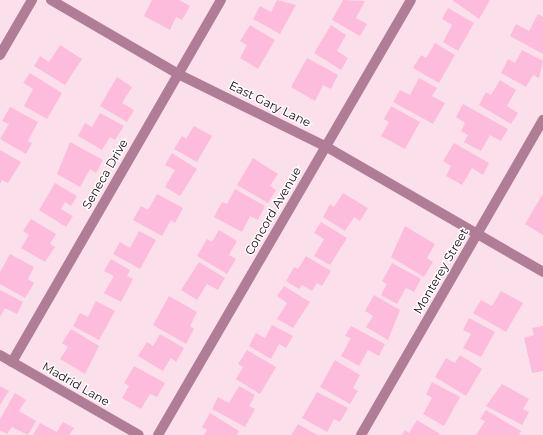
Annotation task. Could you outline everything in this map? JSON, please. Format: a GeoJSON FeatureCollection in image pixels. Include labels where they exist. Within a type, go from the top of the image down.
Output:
{"type":"FeatureCollection","features":[{"type":"Feature","properties":{"kind":"street"},"geometry":{"type":"LineString","coordinates":[[0,55],[32,0]]}},
{"type":"Feature","properties":{"kind":"street","name":"East Gary Lane"},"geometry":{"type":"LineString","coordinates":[[51,0],[178,74],[326,146],[543,272]]}},
{"type":"Feature","properties":{"kind":"street","name":"Seneca Drive"},"geometry":{"type":"LineString","coordinates":[[12,362],[221,0]]}},
{"type":"Feature","properties":{"kind":"street","name":"Concord Avenue"},"geometry":{"type":"LineString","coordinates":[[158,435],[411,0]]}},
{"type":"Feature","properties":{"kind":"street","name":"Monterey Street"},"geometry":{"type":"LineString","coordinates":[[361,435],[543,120]]}},
{"type":"Feature","properties":{"kind":"street","name":"Madrid Lane"},"geometry":{"type":"LineString","coordinates":[[0,355],[139,435]]}},
{"type":"Feature","properties":{"kind":"building"},"geometry":{"type":"Polygon","coordinates":[[[152,0],[179,0],[190,6],[182,20],[176,17],[170,30],[144,16],[152,0]]]}},
{"type":"Feature","properties":{"kind":"building"},"geometry":{"type":"Polygon","coordinates":[[[277,0],[296,5],[280,34],[253,19],[260,6],[271,12],[277,0]]]}},
{"type":"Feature","properties":{"kind":"building"},"geometry":{"type":"Polygon","coordinates":[[[343,0],[365,1],[356,18],[367,24],[360,36],[332,20],[343,0]]]}},
{"type":"Feature","properties":{"kind":"building"},"geometry":{"type":"Polygon","coordinates":[[[452,0],[490,0],[479,19],[452,0]]]}},
{"type":"Feature","properties":{"kind":"building"},"geometry":{"type":"Polygon","coordinates":[[[448,8],[474,23],[458,51],[443,42],[452,25],[442,19],[448,8]]]}},
{"type":"Feature","properties":{"kind":"building"},"geometry":{"type":"Polygon","coordinates":[[[538,14],[543,17],[543,54],[510,36],[516,24],[529,31],[538,14]]]}},
{"type":"Feature","properties":{"kind":"building"},"geometry":{"type":"Polygon","coordinates":[[[250,25],[275,40],[258,69],[240,58],[247,45],[240,41],[250,25]]]}},
{"type":"Feature","properties":{"kind":"building"},"geometry":{"type":"Polygon","coordinates":[[[331,25],[346,35],[337,51],[348,58],[341,70],[314,53],[331,25]]]}},
{"type":"Feature","properties":{"kind":"building"},"geometry":{"type":"Polygon","coordinates":[[[435,43],[455,55],[439,83],[413,68],[421,55],[426,58],[435,43]]]}},
{"type":"Feature","properties":{"kind":"building"},"geometry":{"type":"Polygon","coordinates":[[[60,45],[82,59],[65,85],[34,66],[40,56],[49,62],[60,45]]]}},
{"type":"Feature","properties":{"kind":"building"},"geometry":{"type":"Polygon","coordinates":[[[522,50],[543,61],[539,78],[533,75],[526,87],[501,73],[508,59],[515,63],[522,50]]]}},
{"type":"Feature","properties":{"kind":"building"},"geometry":{"type":"Polygon","coordinates":[[[307,58],[338,75],[331,89],[323,85],[315,101],[291,87],[307,58]]]}},
{"type":"Feature","properties":{"kind":"building"},"geometry":{"type":"Polygon","coordinates":[[[30,73],[62,93],[47,119],[24,106],[33,89],[23,83],[30,73]]]}},
{"type":"Feature","properties":{"kind":"building"},"geometry":{"type":"Polygon","coordinates":[[[117,77],[132,87],[122,103],[134,110],[127,122],[100,106],[117,77]]]}},
{"type":"Feature","properties":{"kind":"building"},"geometry":{"type":"Polygon","coordinates":[[[419,78],[437,88],[432,96],[445,103],[433,124],[393,102],[400,90],[410,95],[419,78]]]}},
{"type":"Feature","properties":{"kind":"building"},"geometry":{"type":"Polygon","coordinates":[[[500,80],[516,90],[507,106],[518,113],[511,124],[479,105],[486,92],[491,95],[500,80]]]}},
{"type":"Feature","properties":{"kind":"building"},"geometry":{"type":"Polygon","coordinates":[[[463,104],[508,129],[501,141],[490,135],[481,151],[464,142],[468,135],[461,131],[465,123],[456,117],[463,104]]]}},
{"type":"Feature","properties":{"kind":"building"},"geometry":{"type":"Polygon","coordinates":[[[391,106],[420,122],[405,149],[381,136],[389,122],[384,119],[391,106]]]}},
{"type":"Feature","properties":{"kind":"building"},"geometry":{"type":"Polygon","coordinates":[[[10,107],[38,122],[28,141],[32,143],[26,154],[0,139],[9,124],[2,121],[10,107]]]}},
{"type":"Feature","properties":{"kind":"building"},"geometry":{"type":"Polygon","coordinates":[[[100,113],[124,126],[115,140],[110,137],[102,150],[78,136],[85,123],[92,127],[100,113]]]}},
{"type":"Feature","properties":{"kind":"building"},"geometry":{"type":"Polygon","coordinates":[[[194,126],[212,136],[197,162],[174,149],[182,136],[186,139],[194,126]]]}},
{"type":"Feature","properties":{"kind":"building"},"geometry":{"type":"Polygon","coordinates":[[[70,142],[103,160],[96,173],[90,169],[80,187],[57,174],[70,142]]]}},
{"type":"Feature","properties":{"kind":"building"},"geometry":{"type":"Polygon","coordinates":[[[454,143],[489,163],[483,175],[472,168],[462,185],[446,176],[451,166],[443,161],[454,143]]]}},
{"type":"Feature","properties":{"kind":"building"},"geometry":{"type":"Polygon","coordinates":[[[0,150],[21,162],[8,183],[2,180],[0,184],[0,150]]]}},
{"type":"Feature","properties":{"kind":"building"},"geometry":{"type":"Polygon","coordinates":[[[172,153],[197,169],[180,196],[165,187],[175,170],[165,165],[172,153]]]}},
{"type":"Feature","properties":{"kind":"building"},"geometry":{"type":"Polygon","coordinates":[[[253,158],[278,174],[270,186],[276,190],[268,203],[237,185],[253,158]]]}},
{"type":"Feature","properties":{"kind":"building"},"geometry":{"type":"Polygon","coordinates":[[[55,183],[77,196],[71,206],[65,202],[61,209],[73,216],[66,227],[39,210],[55,183]]]}},
{"type":"Feature","properties":{"kind":"building"},"geometry":{"type":"Polygon","coordinates":[[[235,189],[265,206],[258,220],[250,216],[242,232],[214,217],[222,202],[227,204],[235,189]]]}},
{"type":"Feature","properties":{"kind":"building"},"geometry":{"type":"Polygon","coordinates":[[[343,193],[368,208],[360,221],[354,217],[345,231],[323,217],[330,204],[334,207],[343,193]]]}},
{"type":"Feature","properties":{"kind":"building"},"geometry":{"type":"Polygon","coordinates":[[[157,194],[183,208],[175,223],[171,220],[162,236],[133,220],[141,206],[148,210],[157,194]]]}},
{"type":"Feature","properties":{"kind":"building"},"geometry":{"type":"Polygon","coordinates":[[[542,195],[543,196],[543,235],[525,224],[542,195]]]}},
{"type":"Feature","properties":{"kind":"building"},"geometry":{"type":"Polygon","coordinates":[[[31,219],[56,234],[50,244],[55,247],[45,262],[21,248],[29,235],[23,231],[31,219]]]}},
{"type":"Feature","properties":{"kind":"building"},"geometry":{"type":"Polygon","coordinates":[[[321,222],[347,238],[330,265],[314,256],[324,239],[314,233],[321,222]]]}},
{"type":"Feature","properties":{"kind":"building"},"geometry":{"type":"Polygon","coordinates":[[[405,226],[435,244],[427,258],[433,262],[424,277],[391,257],[405,226]]]}},
{"type":"Feature","properties":{"kind":"building"},"geometry":{"type":"Polygon","coordinates":[[[219,230],[237,241],[229,255],[236,259],[227,274],[197,256],[207,239],[212,242],[219,230]]]}},
{"type":"Feature","properties":{"kind":"building"},"geometry":{"type":"Polygon","coordinates":[[[139,231],[156,240],[140,269],[113,254],[120,242],[130,248],[139,231]]]}},
{"type":"Feature","properties":{"kind":"building"},"geometry":{"type":"Polygon","coordinates":[[[10,254],[34,267],[28,279],[34,283],[25,298],[0,284],[0,272],[10,254]]]}},
{"type":"Feature","properties":{"kind":"building"},"geometry":{"type":"Polygon","coordinates":[[[306,256],[331,271],[322,286],[317,283],[312,291],[302,285],[299,289],[286,281],[294,267],[298,269],[306,256]]]}},
{"type":"Feature","properties":{"kind":"building"},"geometry":{"type":"Polygon","coordinates":[[[111,259],[130,270],[127,276],[133,279],[121,302],[104,293],[114,276],[104,271],[111,259]]]}},
{"type":"Feature","properties":{"kind":"building"},"geometry":{"type":"Polygon","coordinates":[[[199,262],[225,278],[218,290],[207,284],[197,300],[181,290],[199,262]]]}},
{"type":"Feature","properties":{"kind":"building"},"geometry":{"type":"Polygon","coordinates":[[[392,263],[421,279],[414,292],[406,288],[397,304],[381,295],[387,284],[382,281],[392,263]]]}},
{"type":"Feature","properties":{"kind":"building"},"geometry":{"type":"Polygon","coordinates":[[[284,286],[310,302],[293,328],[277,319],[287,303],[277,296],[284,286]]]}},
{"type":"Feature","properties":{"kind":"building"},"geometry":{"type":"Polygon","coordinates":[[[0,290],[23,302],[17,314],[5,308],[0,317],[0,290]]]}},
{"type":"Feature","properties":{"kind":"building"},"geometry":{"type":"Polygon","coordinates":[[[501,291],[523,303],[506,332],[473,313],[481,300],[492,306],[501,291]]]}},
{"type":"Feature","properties":{"kind":"building"},"geometry":{"type":"Polygon","coordinates":[[[374,295],[400,310],[388,340],[366,327],[373,316],[365,311],[374,295]]]}},
{"type":"Feature","properties":{"kind":"building"},"geometry":{"type":"Polygon","coordinates":[[[169,296],[197,312],[190,326],[194,329],[186,344],[153,325],[169,296]]]}},
{"type":"Feature","properties":{"kind":"building"},"geometry":{"type":"Polygon","coordinates":[[[96,301],[115,311],[99,340],[73,326],[80,313],[88,317],[96,301]]]}},
{"type":"Feature","properties":{"kind":"building"},"geometry":{"type":"Polygon","coordinates":[[[469,318],[495,332],[481,357],[463,348],[471,334],[463,330],[469,318]]]}},
{"type":"Feature","properties":{"kind":"building"},"geometry":{"type":"Polygon","coordinates":[[[272,325],[293,336],[286,348],[279,344],[271,359],[249,346],[256,333],[265,338],[272,325]]]}},
{"type":"Feature","properties":{"kind":"building"},"geometry":{"type":"Polygon","coordinates":[[[351,326],[385,344],[379,356],[368,350],[359,366],[341,356],[351,338],[345,336],[351,326]]]}},
{"type":"Feature","properties":{"kind":"building"},"geometry":{"type":"Polygon","coordinates":[[[543,326],[543,371],[532,373],[524,338],[534,335],[532,328],[543,326]]]}},
{"type":"Feature","properties":{"kind":"building"},"geometry":{"type":"Polygon","coordinates":[[[71,329],[99,346],[85,374],[60,359],[68,347],[62,343],[71,329]]]}},
{"type":"Feature","properties":{"kind":"building"},"geometry":{"type":"Polygon","coordinates":[[[160,334],[184,348],[176,362],[171,358],[163,371],[138,356],[147,342],[153,346],[160,334]]]}},
{"type":"Feature","properties":{"kind":"building"},"geometry":{"type":"Polygon","coordinates":[[[247,350],[276,367],[260,394],[236,379],[243,367],[238,364],[247,350]]]}},
{"type":"Feature","properties":{"kind":"building"},"geometry":{"type":"Polygon","coordinates":[[[460,355],[482,369],[466,396],[435,377],[446,358],[455,363],[460,355]]]}},
{"type":"Feature","properties":{"kind":"building"},"geometry":{"type":"Polygon","coordinates":[[[335,360],[360,375],[353,388],[358,391],[350,404],[320,387],[335,360]]]}},
{"type":"Feature","properties":{"kind":"building"},"geometry":{"type":"Polygon","coordinates":[[[134,366],[165,383],[157,397],[150,394],[141,409],[122,398],[129,386],[124,383],[134,366]]]}},
{"type":"Feature","properties":{"kind":"building"},"geometry":{"type":"Polygon","coordinates":[[[432,382],[460,397],[444,426],[423,414],[432,398],[426,394],[432,382]]]}},
{"type":"Feature","properties":{"kind":"building"},"geometry":{"type":"Polygon","coordinates":[[[502,384],[529,399],[523,409],[529,412],[522,425],[486,406],[502,384]]]}},
{"type":"Feature","properties":{"kind":"building"},"geometry":{"type":"Polygon","coordinates":[[[0,386],[9,391],[0,405],[0,386]]]}},
{"type":"Feature","properties":{"kind":"building"},"geometry":{"type":"Polygon","coordinates":[[[239,386],[255,395],[249,406],[255,409],[245,427],[212,409],[218,397],[229,403],[239,386]]]}},
{"type":"Feature","properties":{"kind":"building"},"geometry":{"type":"Polygon","coordinates":[[[317,392],[348,408],[340,422],[334,419],[327,432],[302,418],[317,392]]]}},
{"type":"Feature","properties":{"kind":"building"},"geometry":{"type":"Polygon","coordinates":[[[15,393],[26,400],[19,411],[36,421],[28,435],[12,427],[7,434],[0,430],[0,419],[15,393]]]}},
{"type":"Feature","properties":{"kind":"building"},"geometry":{"type":"Polygon","coordinates":[[[486,410],[521,431],[519,435],[476,435],[485,421],[480,419],[486,410]]]}},
{"type":"Feature","properties":{"kind":"building"},"geometry":{"type":"Polygon","coordinates":[[[210,413],[239,431],[237,435],[204,435],[207,430],[202,427],[210,413]]]}},
{"type":"Feature","properties":{"kind":"building"},"geometry":{"type":"Polygon","coordinates":[[[417,420],[440,434],[402,435],[405,430],[409,433],[417,420]]]}},
{"type":"Feature","properties":{"kind":"building"},"geometry":{"type":"Polygon","coordinates":[[[63,422],[74,428],[69,435],[33,435],[40,423],[57,432],[63,422]]]}},
{"type":"Feature","properties":{"kind":"building"},"geometry":{"type":"Polygon","coordinates":[[[298,424],[317,435],[291,435],[298,424]]]}}]}
